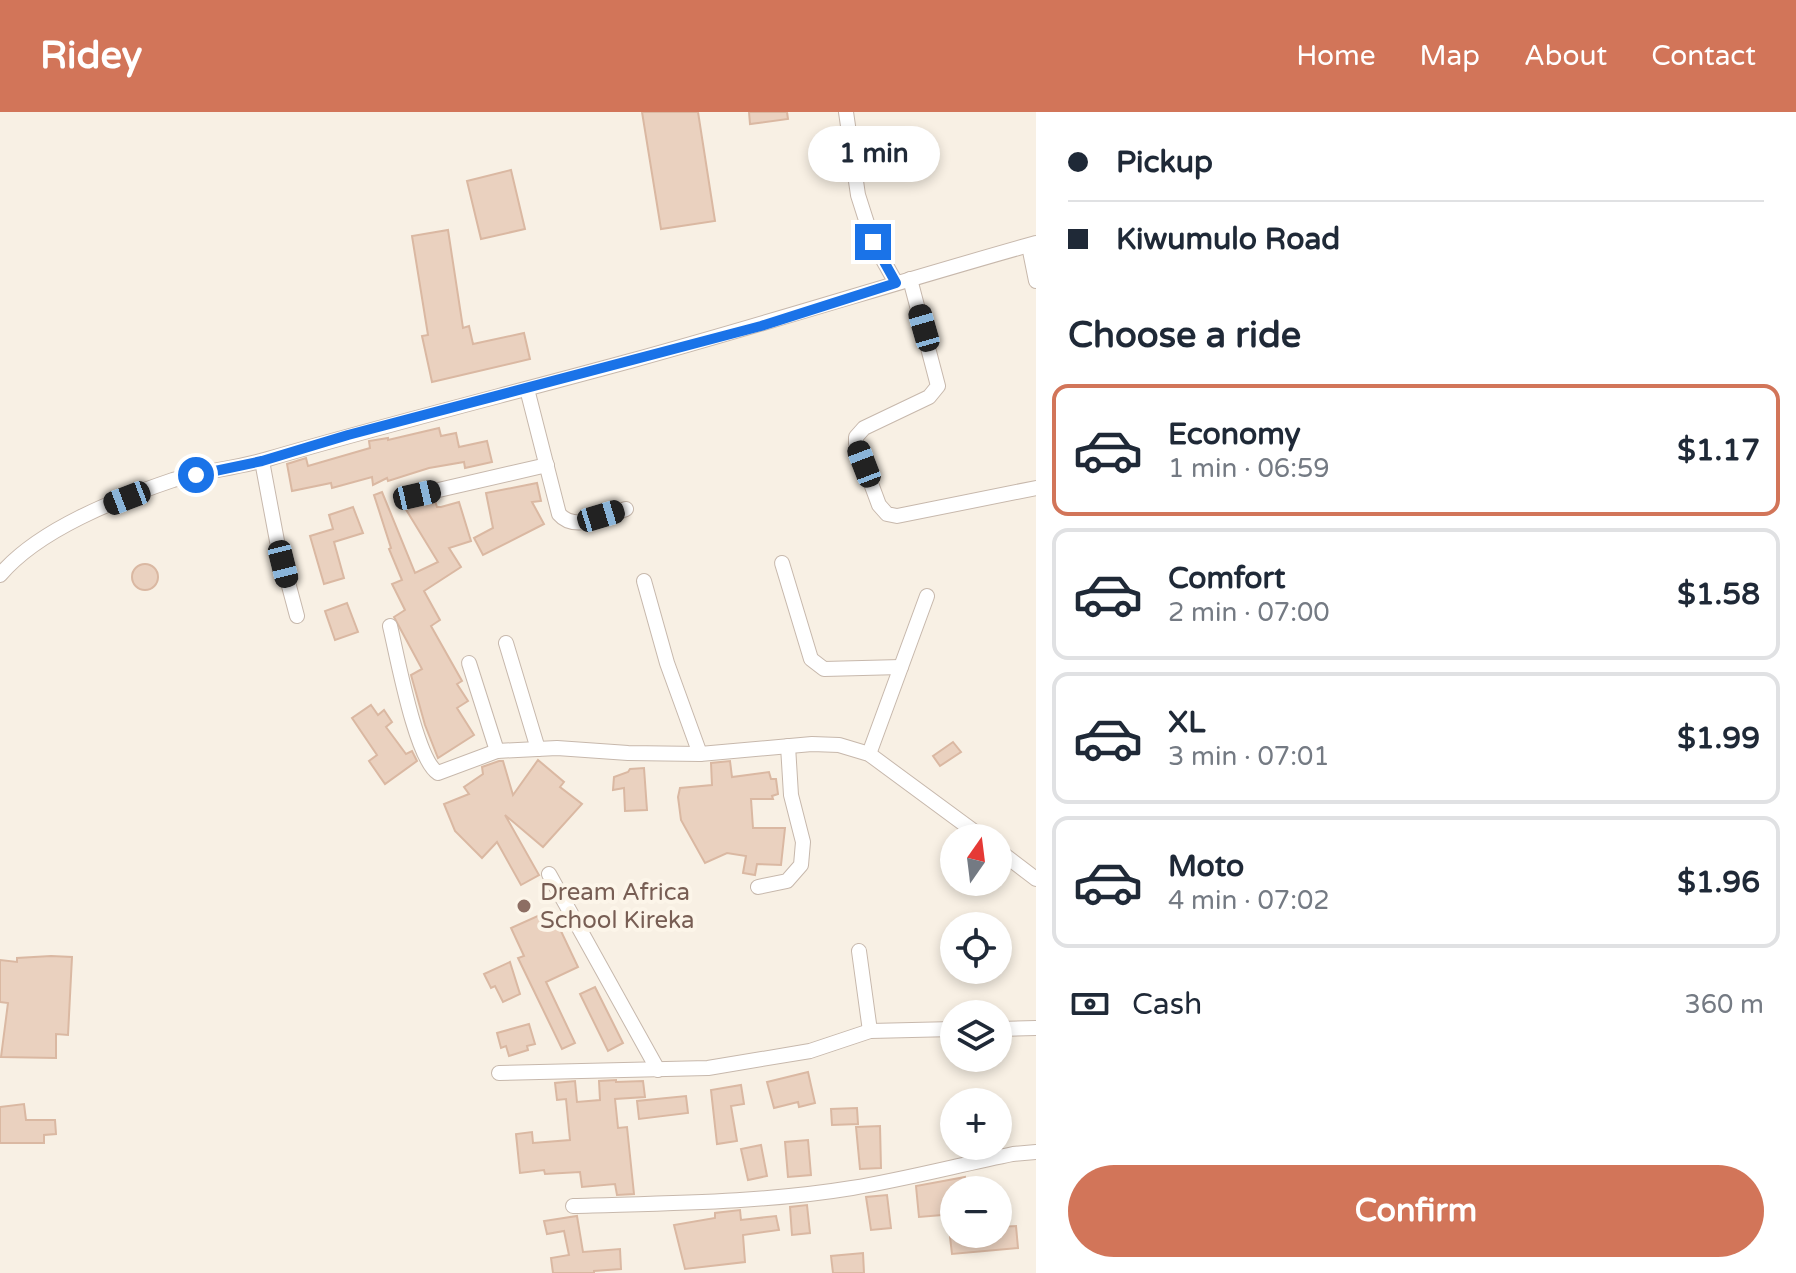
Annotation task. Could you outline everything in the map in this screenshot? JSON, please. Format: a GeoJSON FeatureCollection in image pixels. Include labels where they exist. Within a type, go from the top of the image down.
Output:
{"type":"FeatureCollection","features":[{"type":"Feature","properties":{"kind":"street"},"geometry":{"type":"LineString","coordinates":[[846,112],[858,195],[873,242],[903,281],[938,386],[929,397],[864,428],[856,437],[879,505],[887,514],[897,516],[1036,488]]}},
{"type":"Feature","properties":{"kind":"street"},"geometry":{"type":"LineString","coordinates":[[0,575],[20,556],[80,516],[174,480],[262,461],[348,435],[761,326],[1032,244],[1036,281]]}},
{"type":"Feature","properties":{"kind":"street"},"geometry":{"type":"LineString","coordinates":[[527,389],[559,514],[564,520],[576,524],[626,509]]}},
{"type":"Feature","properties":{"kind":"street"},"geometry":{"type":"LineString","coordinates":[[262,461],[277,541],[297,616]]}},
{"type":"Feature","properties":{"kind":"street"},"geometry":{"type":"LineString","coordinates":[[417,495],[547,465]]}},
{"type":"Feature","properties":{"kind":"street"},"geometry":{"type":"LineString","coordinates":[[782,563],[811,659],[816,665],[824,669],[901,667]]}},
{"type":"Feature","properties":{"kind":"street"},"geometry":{"type":"LineString","coordinates":[[644,581],[667,663],[700,754]]}},
{"type":"Feature","properties":{"kind":"street"},"geometry":{"type":"LineString","coordinates":[[869,754],[927,596]]}},
{"type":"Feature","properties":{"kind":"street"},"geometry":{"type":"LineString","coordinates":[[390,626],[420,746],[430,768],[438,773],[497,751],[538,749],[700,754],[812,744],[839,745],[869,754],[964,824]]}},
{"type":"Feature","properties":{"kind":"street"},"geometry":{"type":"LineString","coordinates":[[506,643],[538,749]]}},
{"type":"Feature","properties":{"kind":"street"},"geometry":{"type":"LineString","coordinates":[[469,663],[497,751]]}},
{"type":"Feature","properties":{"kind":"street"},"geometry":{"type":"LineString","coordinates":[[758,887],[787,881],[801,865],[803,842],[791,795],[788,746]]}},
{"type":"Feature","properties":{"kind":"street"},"geometry":{"type":"LineString","coordinates":[[1012,861],[1036,879]]}},
{"type":"Feature","properties":{"kind":"street"},"geometry":{"type":"LineString","coordinates":[[549,874],[658,1070]]}},
{"type":"Feature","properties":{"kind":"street"},"geometry":{"type":"LineString","coordinates":[[859,951],[870,1031]]}},
{"type":"Feature","properties":{"kind":"street"},"geometry":{"type":"LineString","coordinates":[[1012,1029],[1036,1028]]}},
{"type":"Feature","properties":{"kind":"street"},"geometry":{"type":"LineString","coordinates":[[499,1073],[708,1068],[810,1051],[870,1031],[940,1029]]}},
{"type":"Feature","properties":{"kind":"street"},"geometry":{"type":"LineString","coordinates":[[573,1206],[798,1195],[853,1188],[1013,1154],[1036,1152]]}},
{"type":"Feature","properties":{"kind":"building"},"geometry":{"type":"Polygon","coordinates":[[[642,112],[698,112],[715,221],[661,229],[642,112]]]}},
{"type":"Feature","properties":{"kind":"building"},"geometry":{"type":"Polygon","coordinates":[[[749,112],[787,112],[788,119],[750,124],[749,112]]]}},
{"type":"Feature","properties":{"kind":"building"},"geometry":{"type":"Polygon","coordinates":[[[511,170],[525,229],[481,239],[467,181],[511,170]]]}},
{"type":"Feature","properties":{"kind":"building"},"geometry":{"type":"Polygon","coordinates":[[[448,230],[463,328],[469,326],[473,344],[524,333],[530,359],[432,382],[422,336],[428,335],[412,236],[448,230]]]}},
{"type":"Feature","properties":{"kind":"building"},"geometry":{"type":"Polygon","coordinates":[[[439,428],[441,436],[456,433],[459,447],[487,441],[492,462],[465,468],[464,462],[429,468],[388,481],[387,478],[373,485],[372,477],[332,488],[331,483],[292,491],[287,464],[306,458],[308,466],[370,448],[369,441],[388,440],[439,428]]]}},
{"type":"Feature","properties":{"kind":"building"},"geometry":{"type":"Polygon","coordinates":[[[537,483],[541,501],[532,502],[544,524],[483,555],[474,538],[493,528],[486,493],[537,483]]]}},
{"type":"Feature","properties":{"kind":"building"},"geometry":{"type":"Polygon","coordinates":[[[382,492],[415,573],[438,562],[402,503],[409,501],[418,505],[435,501],[437,507],[441,507],[459,502],[471,541],[449,548],[461,567],[424,591],[440,620],[431,626],[462,681],[457,684],[468,701],[457,708],[474,735],[438,758],[411,675],[422,669],[394,617],[405,610],[392,584],[402,580],[389,549],[374,495],[382,492]]]}},
{"type":"Feature","properties":{"kind":"building"},"geometry":{"type":"Polygon","coordinates":[[[353,507],[363,533],[334,542],[344,578],[324,584],[310,536],[333,529],[329,515],[353,507]]]}},
{"type":"Feature","properties":{"kind":"building"},"geometry":{"type":"Polygon","coordinates":[[[145,564],[154,568],[158,577],[154,586],[145,590],[136,586],[132,577],[136,568],[145,564]]]}},
{"type":"Feature","properties":{"kind":"building"},"geometry":{"type":"Polygon","coordinates":[[[347,603],[358,632],[335,640],[325,611],[347,603]]]}},
{"type":"Feature","properties":{"kind":"building"},"geometry":{"type":"Polygon","coordinates":[[[371,705],[378,715],[384,710],[392,722],[386,727],[406,754],[412,751],[417,761],[385,784],[369,761],[377,755],[352,718],[371,705]]]}},
{"type":"Feature","properties":{"kind":"building"},"geometry":{"type":"Polygon","coordinates":[[[953,742],[961,752],[940,766],[933,756],[953,742]]]}},
{"type":"Feature","properties":{"kind":"building"},"geometry":{"type":"Polygon","coordinates":[[[538,760],[564,782],[560,787],[582,804],[543,847],[505,815],[539,875],[521,885],[497,842],[482,858],[455,831],[444,804],[469,794],[464,787],[483,774],[482,767],[499,761],[503,761],[513,795],[538,760]]]}},
{"type":"Feature","properties":{"kind":"building"},"geometry":{"type":"Polygon","coordinates":[[[730,761],[732,777],[769,772],[771,779],[776,779],[778,794],[772,796],[773,799],[751,799],[753,828],[785,828],[781,865],[757,864],[755,875],[743,873],[746,856],[727,853],[705,863],[681,820],[680,788],[712,785],[711,763],[730,761]]]}},
{"type":"Feature","properties":{"kind":"building"},"geometry":{"type":"Polygon","coordinates":[[[644,768],[647,810],[625,811],[624,788],[613,790],[614,777],[630,769],[644,768]]]}},
{"type":"Feature","properties":{"kind":"building"},"geometry":{"type":"Polygon","coordinates":[[[551,910],[578,967],[546,982],[575,1043],[562,1049],[518,958],[524,956],[511,928],[551,910]]]}},
{"type":"Feature","properties":{"kind":"building"},"geometry":{"type":"Polygon","coordinates":[[[72,957],[68,1035],[56,1034],[56,1058],[1,1057],[8,1003],[0,1002],[0,960],[17,962],[17,958],[72,957]]]}},
{"type":"Feature","properties":{"kind":"building"},"geometry":{"type":"Polygon","coordinates":[[[510,962],[520,994],[503,1002],[484,974],[510,962]]]}},
{"type":"Feature","properties":{"kind":"building"},"geometry":{"type":"Polygon","coordinates":[[[595,987],[623,1043],[608,1051],[580,994],[595,987]]]}},
{"type":"Feature","properties":{"kind":"building"},"geometry":{"type":"Polygon","coordinates":[[[529,1024],[535,1044],[527,1046],[528,1050],[509,1056],[506,1046],[501,1048],[497,1033],[529,1024]]]}},
{"type":"Feature","properties":{"kind":"building"},"geometry":{"type":"Polygon","coordinates":[[[808,1072],[815,1103],[799,1107],[798,1102],[774,1108],[767,1082],[808,1072]]]}},
{"type":"Feature","properties":{"kind":"building"},"geometry":{"type":"Polygon","coordinates":[[[575,1081],[577,1102],[600,1100],[599,1081],[643,1081],[645,1097],[615,1099],[618,1128],[627,1127],[634,1194],[617,1195],[615,1184],[582,1187],[580,1172],[545,1174],[544,1170],[520,1173],[516,1134],[532,1132],[533,1143],[570,1140],[566,1099],[557,1100],[555,1083],[575,1081]]]}},
{"type":"Feature","properties":{"kind":"building"},"geometry":{"type":"Polygon","coordinates":[[[741,1085],[744,1104],[731,1106],[737,1141],[717,1144],[711,1090],[741,1085]]]}},
{"type":"Feature","properties":{"kind":"building"},"geometry":{"type":"Polygon","coordinates":[[[686,1096],[688,1113],[639,1119],[637,1101],[686,1096]]]}},
{"type":"Feature","properties":{"kind":"building"},"geometry":{"type":"Polygon","coordinates":[[[24,1104],[26,1120],[55,1120],[56,1134],[44,1135],[44,1143],[0,1143],[0,1107],[24,1104]]]}},
{"type":"Feature","properties":{"kind":"building"},"geometry":{"type":"Polygon","coordinates":[[[857,1108],[858,1124],[832,1125],[831,1109],[857,1108]]]}},
{"type":"Feature","properties":{"kind":"building"},"geometry":{"type":"Polygon","coordinates":[[[880,1126],[881,1168],[860,1169],[856,1127],[880,1126]]]}},
{"type":"Feature","properties":{"kind":"building"},"geometry":{"type":"Polygon","coordinates":[[[808,1140],[811,1175],[788,1177],[785,1142],[808,1140]]]}},
{"type":"Feature","properties":{"kind":"building"},"geometry":{"type":"Polygon","coordinates":[[[761,1145],[767,1176],[748,1180],[741,1149],[761,1145]]]}},
{"type":"Feature","properties":{"kind":"building"},"geometry":{"type":"Polygon","coordinates":[[[940,1182],[940,1215],[919,1217],[916,1186],[940,1182]]]}},
{"type":"Feature","properties":{"kind":"building"},"geometry":{"type":"Polygon","coordinates":[[[887,1195],[891,1228],[871,1230],[866,1197],[887,1195]]]}},
{"type":"Feature","properties":{"kind":"building"},"geometry":{"type":"Polygon","coordinates":[[[807,1205],[810,1233],[792,1235],[790,1207],[807,1205]]]}},
{"type":"Feature","properties":{"kind":"building"},"geometry":{"type":"Polygon","coordinates":[[[740,1210],[741,1220],[776,1216],[779,1230],[743,1235],[745,1262],[685,1269],[674,1225],[715,1218],[715,1213],[740,1210]]]}},
{"type":"Feature","properties":{"kind":"building"},"geometry":{"type":"Polygon","coordinates":[[[577,1216],[583,1252],[620,1249],[621,1269],[594,1273],[553,1273],[551,1258],[569,1255],[564,1231],[547,1234],[544,1221],[577,1216]]]}},
{"type":"Feature","properties":{"kind":"building"},"geometry":{"type":"Polygon","coordinates":[[[1012,1226],[1016,1226],[1018,1248],[952,1254],[951,1248],[1012,1248],[1012,1226]]]}},
{"type":"Feature","properties":{"kind":"building"},"geometry":{"type":"Polygon","coordinates":[[[863,1253],[864,1273],[833,1273],[831,1256],[863,1253]]]}},
{"type":"Feature","properties":{"kind":"place","name":"Dream Africa School Kireka"},"geometry":{"type":"Point","coordinates":[524,906]}},
{"type":"Feature","properties":{"kind":"route"},"geometry":{"type":"LineString","coordinates":[[196,475],[262,461],[348,435],[761,326],[896,283],[873,242]]}}]}
